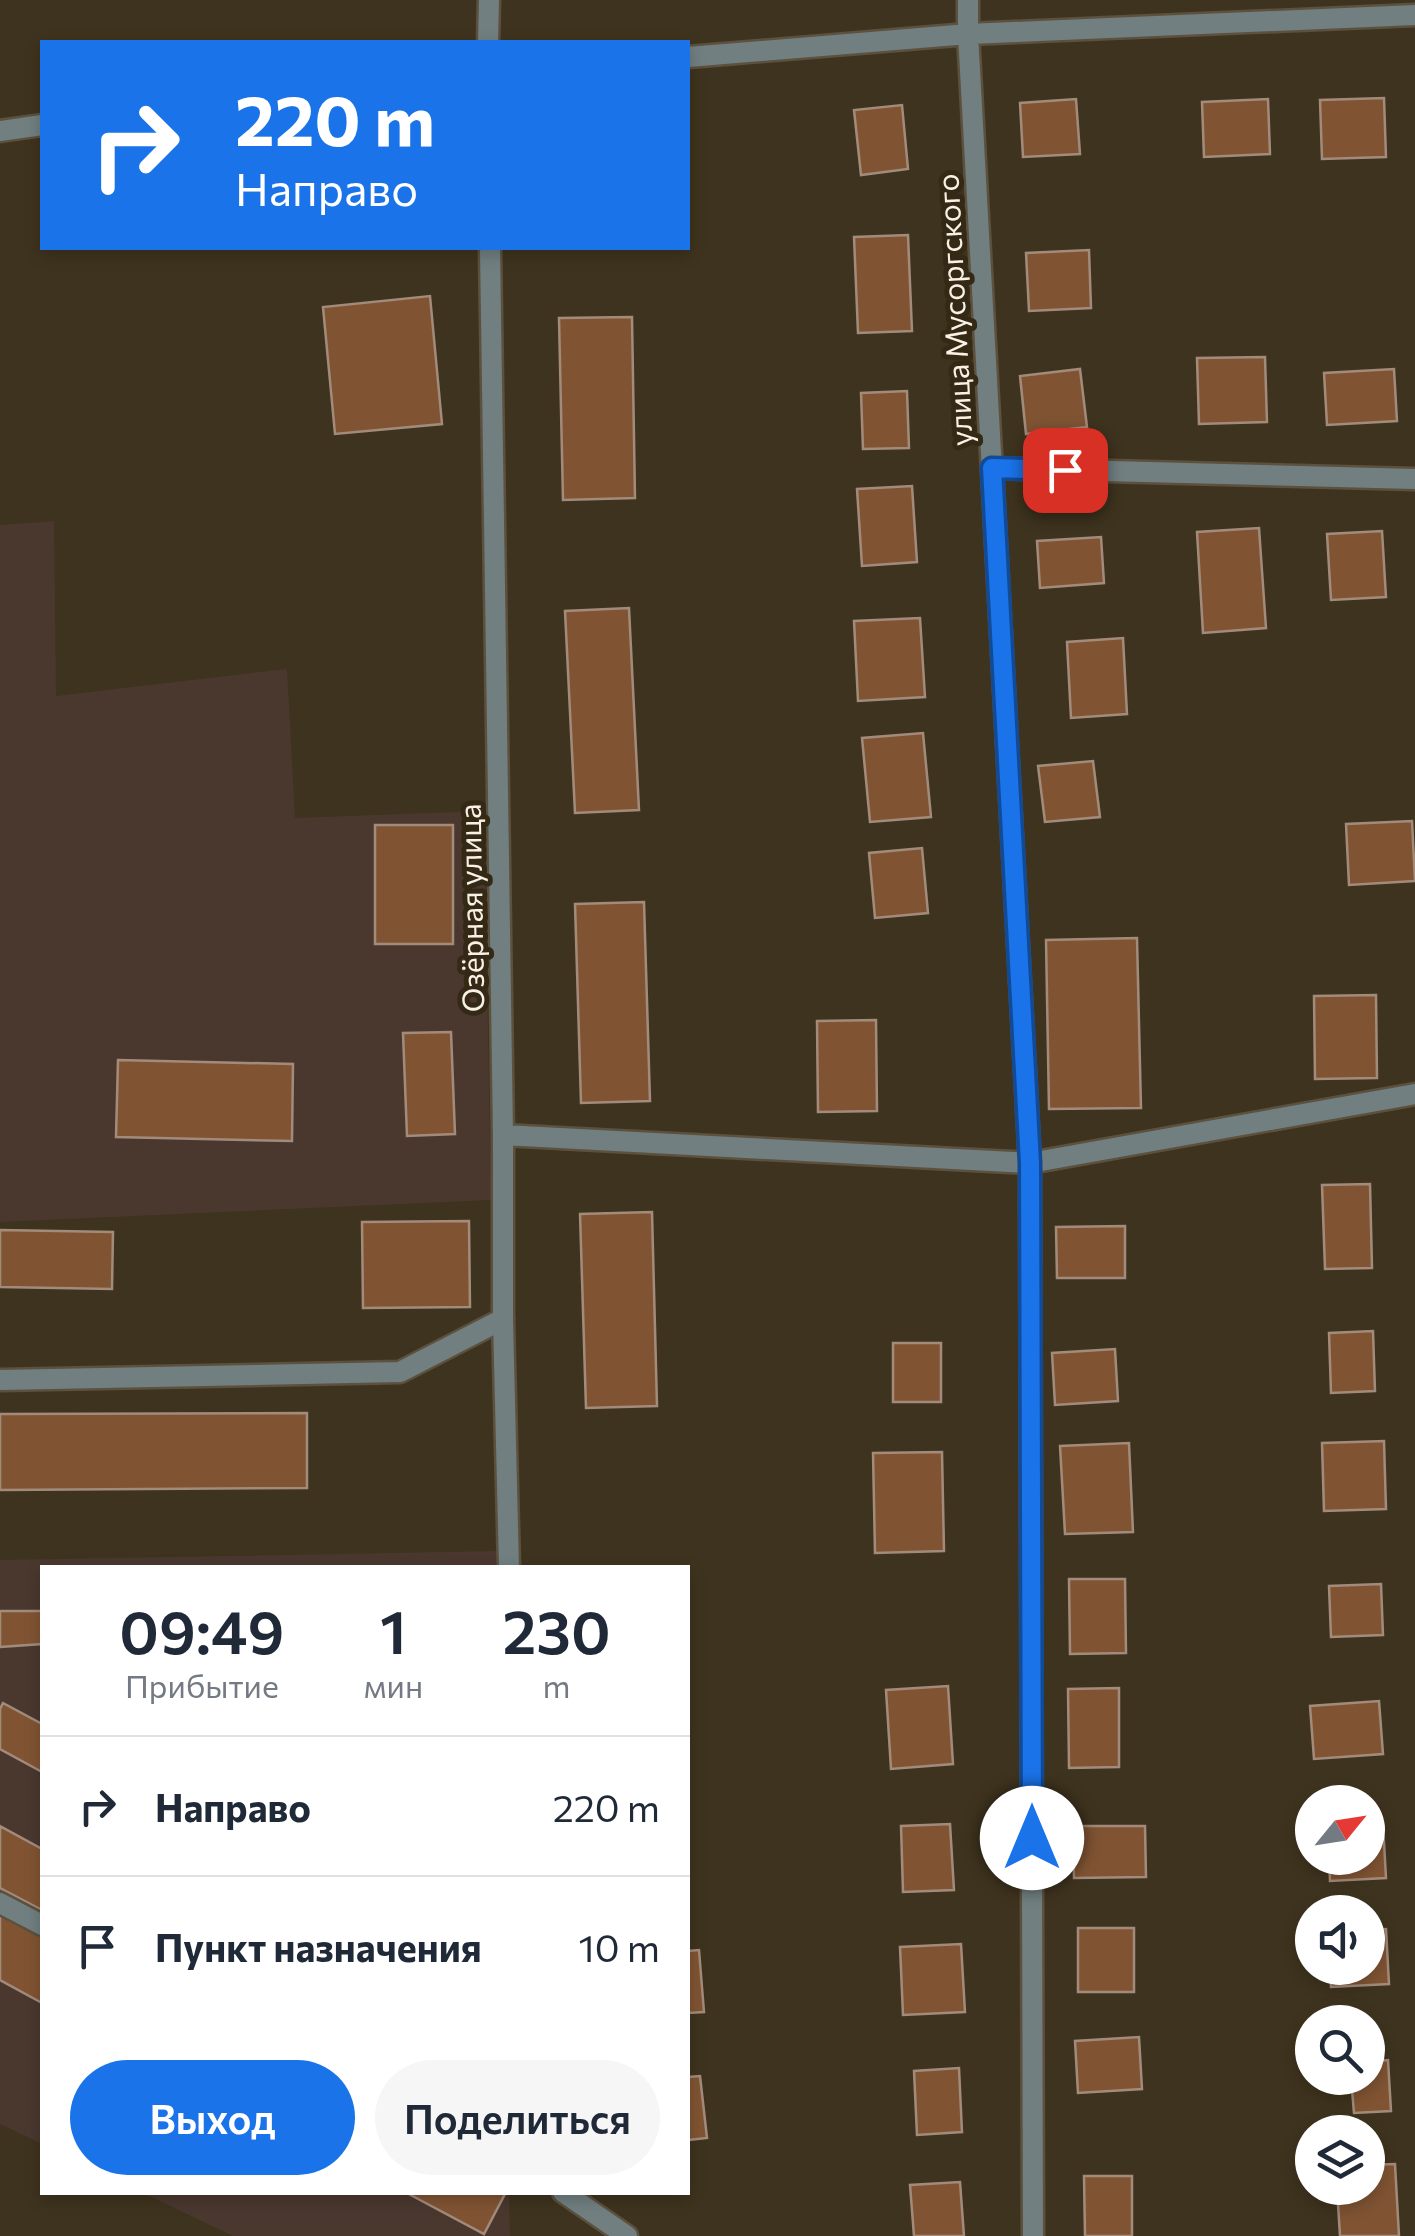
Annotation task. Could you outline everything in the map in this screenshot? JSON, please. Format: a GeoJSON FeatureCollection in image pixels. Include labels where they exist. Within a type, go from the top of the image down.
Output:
{"type":"FeatureCollection","features":[{"type":"Feature","properties":{"kind":"street"},"geometry":{"type":"LineString","coordinates":[[488,40],[489,0]]}},
{"type":"Feature","properties":{"kind":"street","name":"улица Мусоргского"},"geometry":{"type":"LineString","coordinates":[[968,0],[1030,1163],[1033,2236]]}},
{"type":"Feature","properties":{"kind":"street"},"geometry":{"type":"LineString","coordinates":[[690,58],[968,34],[1415,15]]}},
{"type":"Feature","properties":{"kind":"street"},"geometry":{"type":"LineString","coordinates":[[0,131],[40,125]]}},
{"type":"Feature","properties":{"kind":"street","name":"Озёрная улица"},"geometry":{"type":"LineString","coordinates":[[490,250],[509,1565]]}},
{"type":"Feature","properties":{"kind":"street"},"geometry":{"type":"LineString","coordinates":[[992,468],[1415,480]]}},
{"type":"Feature","properties":{"kind":"street"},"geometry":{"type":"LineString","coordinates":[[503,1136],[1030,1163],[1415,1094]]}},
{"type":"Feature","properties":{"kind":"street"},"geometry":{"type":"LineString","coordinates":[[0,1380],[400,1372],[503,1320]]}},
{"type":"Feature","properties":{"kind":"street"},"geometry":{"type":"LineString","coordinates":[[0,1903],[40,1924]]}},
{"type":"Feature","properties":{"kind":"street"},"geometry":{"type":"LineString","coordinates":[[568,2195],[626,2236]]}},
{"type":"Feature","properties":{"kind":"shaded area"},"geometry":{"type":"Polygon","coordinates":[[[54,521],[56,696],[287,669],[295,818],[484,811],[491,1200],[0,1222],[0,525],[54,521]]]}},
{"type":"Feature","properties":{"kind":"shaded area"},"geometry":{"type":"Polygon","coordinates":[[[501,1551],[501,1565],[40,1565],[40,2143],[0,2124],[0,1560],[501,1551]]]}},
{"type":"Feature","properties":{"kind":"shaded area"},"geometry":{"type":"Polygon","coordinates":[[[147,2195],[509,2195],[510,2236],[233,2236],[147,2195]]]}},
{"type":"Feature","properties":{"kind":"building"},"geometry":{"type":"Polygon","coordinates":[[[1384,98],[1386,157],[1322,159],[1320,100],[1384,98]]]}},
{"type":"Feature","properties":{"kind":"building"},"geometry":{"type":"Polygon","coordinates":[[[1076,99],[1080,154],[1023,157],[1020,103],[1076,99]]]}},
{"type":"Feature","properties":{"kind":"building"},"geometry":{"type":"Polygon","coordinates":[[[1268,99],[1270,154],[1204,157],[1202,102],[1268,99]]]}},
{"type":"Feature","properties":{"kind":"building"},"geometry":{"type":"Polygon","coordinates":[[[902,105],[908,169],[861,175],[854,110],[902,105]]]}},
{"type":"Feature","properties":{"kind":"building"},"geometry":{"type":"Polygon","coordinates":[[[908,235],[912,331],[858,333],[854,237],[908,235]]]}},
{"type":"Feature","properties":{"kind":"building"},"geometry":{"type":"Polygon","coordinates":[[[1089,250],[1091,308],[1029,311],[1026,253],[1089,250]]]}},
{"type":"Feature","properties":{"kind":"building"},"geometry":{"type":"Polygon","coordinates":[[[430,296],[442,424],[335,434],[323,307],[430,296]]]}},
{"type":"Feature","properties":{"kind":"building"},"geometry":{"type":"Polygon","coordinates":[[[632,317],[635,498],[563,500],[559,318],[632,317]]]}},
{"type":"Feature","properties":{"kind":"building"},"geometry":{"type":"Polygon","coordinates":[[[1265,357],[1267,422],[1199,424],[1197,358],[1265,357]]]}},
{"type":"Feature","properties":{"kind":"building"},"geometry":{"type":"Polygon","coordinates":[[[1080,369],[1087,427],[1026,434],[1020,376],[1080,369]]]}},
{"type":"Feature","properties":{"kind":"building"},"geometry":{"type":"Polygon","coordinates":[[[1394,369],[1397,421],[1327,425],[1324,373],[1394,369]]]}},
{"type":"Feature","properties":{"kind":"building"},"geometry":{"type":"Polygon","coordinates":[[[907,391],[909,448],[863,449],[861,393],[907,391]]]}},
{"type":"Feature","properties":{"kind":"building"},"geometry":{"type":"Polygon","coordinates":[[[912,486],[917,562],[862,566],[857,489],[912,486]]]}},
{"type":"Feature","properties":{"kind":"building"},"geometry":{"type":"Polygon","coordinates":[[[1259,528],[1266,628],[1203,633],[1197,532],[1259,528]]]}},
{"type":"Feature","properties":{"kind":"building"},"geometry":{"type":"Polygon","coordinates":[[[1382,531],[1386,597],[1331,600],[1327,534],[1382,531]]]}},
{"type":"Feature","properties":{"kind":"building"},"geometry":{"type":"Polygon","coordinates":[[[1101,537],[1104,583],[1040,588],[1037,541],[1101,537]]]}},
{"type":"Feature","properties":{"kind":"building"},"geometry":{"type":"Polygon","coordinates":[[[629,608],[639,810],[575,813],[565,611],[629,608]]]}},
{"type":"Feature","properties":{"kind":"building"},"geometry":{"type":"Polygon","coordinates":[[[920,618],[925,697],[858,701],[854,621],[920,618]]]}},
{"type":"Feature","properties":{"kind":"building"},"geometry":{"type":"Polygon","coordinates":[[[1123,638],[1127,714],[1071,718],[1067,642],[1123,638]]]}},
{"type":"Feature","properties":{"kind":"building"},"geometry":{"type":"Polygon","coordinates":[[[923,733],[931,817],[870,822],[862,738],[923,733]]]}},
{"type":"Feature","properties":{"kind":"building"},"geometry":{"type":"Polygon","coordinates":[[[1093,761],[1100,817],[1045,822],[1038,766],[1093,761]]]}},
{"type":"Feature","properties":{"kind":"building"},"geometry":{"type":"Polygon","coordinates":[[[1412,821],[1415,881],[1349,885],[1346,824],[1412,821]]]}},
{"type":"Feature","properties":{"kind":"building"},"geometry":{"type":"Polygon","coordinates":[[[375,825],[453,825],[453,944],[375,944],[375,825]]]}},
{"type":"Feature","properties":{"kind":"building"},"geometry":{"type":"Polygon","coordinates":[[[922,848],[928,913],[875,918],[869,853],[922,848]]]}},
{"type":"Feature","properties":{"kind":"building"},"geometry":{"type":"Polygon","coordinates":[[[644,902],[650,1101],[581,1103],[575,904],[644,902]]]}},
{"type":"Feature","properties":{"kind":"building"},"geometry":{"type":"Polygon","coordinates":[[[1137,938],[1141,1108],[1049,1109],[1046,940],[1137,938]]]}},
{"type":"Feature","properties":{"kind":"building"},"geometry":{"type":"Polygon","coordinates":[[[1376,995],[1377,1078],[1315,1079],[1314,996],[1376,995]]]}},
{"type":"Feature","properties":{"kind":"building"},"geometry":{"type":"Polygon","coordinates":[[[876,1020],[877,1111],[818,1112],[817,1021],[876,1020]]]}},
{"type":"Feature","properties":{"kind":"building"},"geometry":{"type":"Polygon","coordinates":[[[451,1032],[455,1134],[407,1136],[403,1033],[451,1032]]]}},
{"type":"Feature","properties":{"kind":"building"},"geometry":{"type":"Polygon","coordinates":[[[118,1060],[293,1064],[292,1141],[116,1137],[118,1060]]]}},
{"type":"Feature","properties":{"kind":"building"},"geometry":{"type":"Polygon","coordinates":[[[1370,1184],[1372,1268],[1325,1269],[1322,1185],[1370,1184]]]}},
{"type":"Feature","properties":{"kind":"building"},"geometry":{"type":"Polygon","coordinates":[[[652,1212],[657,1406],[586,1408],[580,1214],[652,1212]]]}},
{"type":"Feature","properties":{"kind":"building"},"geometry":{"type":"Polygon","coordinates":[[[469,1221],[470,1307],[363,1308],[362,1222],[469,1221]]]}},
{"type":"Feature","properties":{"kind":"building"},"geometry":{"type":"Polygon","coordinates":[[[1125,1226],[1125,1278],[1057,1278],[1056,1227],[1125,1226]]]}},
{"type":"Feature","properties":{"kind":"building"},"geometry":{"type":"Polygon","coordinates":[[[0,1230],[113,1232],[112,1289],[0,1287],[0,1230]]]}},
{"type":"Feature","properties":{"kind":"building"},"geometry":{"type":"Polygon","coordinates":[[[1373,1331],[1375,1391],[1331,1393],[1329,1333],[1373,1331]]]}},
{"type":"Feature","properties":{"kind":"building"},"geometry":{"type":"Polygon","coordinates":[[[893,1343],[941,1343],[941,1402],[893,1402],[893,1343]]]}},
{"type":"Feature","properties":{"kind":"building"},"geometry":{"type":"Polygon","coordinates":[[[1115,1349],[1118,1401],[1055,1405],[1052,1353],[1115,1349]]]}},
{"type":"Feature","properties":{"kind":"building"},"geometry":{"type":"Polygon","coordinates":[[[307,1413],[307,1488],[0,1490],[0,1414],[307,1413]]]}},
{"type":"Feature","properties":{"kind":"building"},"geometry":{"type":"Polygon","coordinates":[[[1384,1441],[1386,1509],[1324,1511],[1322,1443],[1384,1441]]]}},
{"type":"Feature","properties":{"kind":"building"},"geometry":{"type":"Polygon","coordinates":[[[1129,1443],[1133,1532],[1065,1534],[1060,1446],[1129,1443]]]}},
{"type":"Feature","properties":{"kind":"building"},"geometry":{"type":"Polygon","coordinates":[[[942,1452],[944,1551],[875,1553],[873,1453],[942,1452]]]}},
{"type":"Feature","properties":{"kind":"building"},"geometry":{"type":"Polygon","coordinates":[[[1069,1579],[1125,1579],[1126,1653],[1070,1654],[1069,1579]]]}},
{"type":"Feature","properties":{"kind":"building"},"geometry":{"type":"Polygon","coordinates":[[[1381,1584],[1383,1635],[1331,1637],[1329,1586],[1381,1584]]]}},
{"type":"Feature","properties":{"kind":"building"},"geometry":{"type":"Polygon","coordinates":[[[0,1611],[40,1611],[40,1644],[0,1647],[0,1611]]]}},
{"type":"Feature","properties":{"kind":"building"},"geometry":{"type":"Polygon","coordinates":[[[948,1686],[953,1764],[891,1769],[886,1690],[948,1686]]]}},
{"type":"Feature","properties":{"kind":"building"},"geometry":{"type":"Polygon","coordinates":[[[1119,1688],[1119,1767],[1069,1768],[1068,1689],[1119,1688]]]}},
{"type":"Feature","properties":{"kind":"building"},"geometry":{"type":"Polygon","coordinates":[[[1379,1701],[1383,1754],[1314,1759],[1310,1706],[1379,1701]]]}},
{"type":"Feature","properties":{"kind":"building"},"geometry":{"type":"Polygon","coordinates":[[[3,1703],[40,1723],[40,1771],[0,1749],[3,1703]]]}},
{"type":"Feature","properties":{"kind":"building"},"geometry":{"type":"Polygon","coordinates":[[[950,1824],[954,1890],[903,1892],[901,1826],[950,1824]]]}},
{"type":"Feature","properties":{"kind":"building"},"geometry":{"type":"Polygon","coordinates":[[[0,1826],[40,1848],[40,1909],[0,1888],[0,1826]]]}},
{"type":"Feature","properties":{"kind":"building"},"geometry":{"type":"Polygon","coordinates":[[[1073,1826],[1145,1826],[1146,1877],[1074,1878],[1073,1826]]]}},
{"type":"Feature","properties":{"kind":"building"},"geometry":{"type":"Polygon","coordinates":[[[1385,1860],[1386,1878],[1330,1881],[1330,1875],[1385,1875],[1385,1860]]]}},
{"type":"Feature","properties":{"kind":"building"},"geometry":{"type":"Polygon","coordinates":[[[0,1914],[40,1936],[40,2002],[0,1980],[0,1914]]]}},
{"type":"Feature","properties":{"kind":"building"},"geometry":{"type":"Polygon","coordinates":[[[1078,1928],[1134,1928],[1134,1992],[1078,1992],[1078,1928]]]}},
{"type":"Feature","properties":{"kind":"building"},"geometry":{"type":"Polygon","coordinates":[[[1385,1929],[1389,1984],[1385,1984],[1385,1929]]]}},
{"type":"Feature","properties":{"kind":"building"},"geometry":{"type":"Polygon","coordinates":[[[961,1944],[965,2012],[903,2015],[900,1947],[961,1944]]]}},
{"type":"Feature","properties":{"kind":"building"},"geometry":{"type":"Polygon","coordinates":[[[699,1950],[704,2012],[690,2013],[690,1951],[699,1950]]]}},
{"type":"Feature","properties":{"kind":"building"},"geometry":{"type":"Polygon","coordinates":[[[1139,2037],[1142,2089],[1078,2093],[1075,2041],[1139,2037]]]}},
{"type":"Feature","properties":{"kind":"building"},"geometry":{"type":"Polygon","coordinates":[[[1388,2060],[1391,2111],[1354,2113],[1352,2095],[1385,2095],[1388,2060]]]}},
{"type":"Feature","properties":{"kind":"building"},"geometry":{"type":"Polygon","coordinates":[[[959,2068],[962,2132],[917,2135],[914,2071],[959,2068]]]}},
{"type":"Feature","properties":{"kind":"building"},"geometry":{"type":"Polygon","coordinates":[[[700,2076],[707,2138],[690,2140],[690,2077],[700,2076]]]}},
{"type":"Feature","properties":{"kind":"building"},"geometry":{"type":"Polygon","coordinates":[[[1385,2164],[1395,2164],[1399,2236],[1340,2236],[1338,2205],[1385,2205],[1385,2164]]]}},
{"type":"Feature","properties":{"kind":"building"},"geometry":{"type":"Polygon","coordinates":[[[1084,2176],[1132,2176],[1132,2236],[1085,2236],[1084,2176]]]}},
{"type":"Feature","properties":{"kind":"building"},"geometry":{"type":"Polygon","coordinates":[[[960,2182],[964,2236],[914,2236],[910,2185],[960,2182]]]}},
{"type":"Feature","properties":{"kind":"building"},"geometry":{"type":"Polygon","coordinates":[[[411,2195],[504,2195],[484,2234],[411,2195]]]}},
{"type":"Feature","properties":{"kind":"route"},"geometry":{"type":"LineString","coordinates":[[1032,1838],[1030,1163],[992,468],[1065,470]]}}]}
